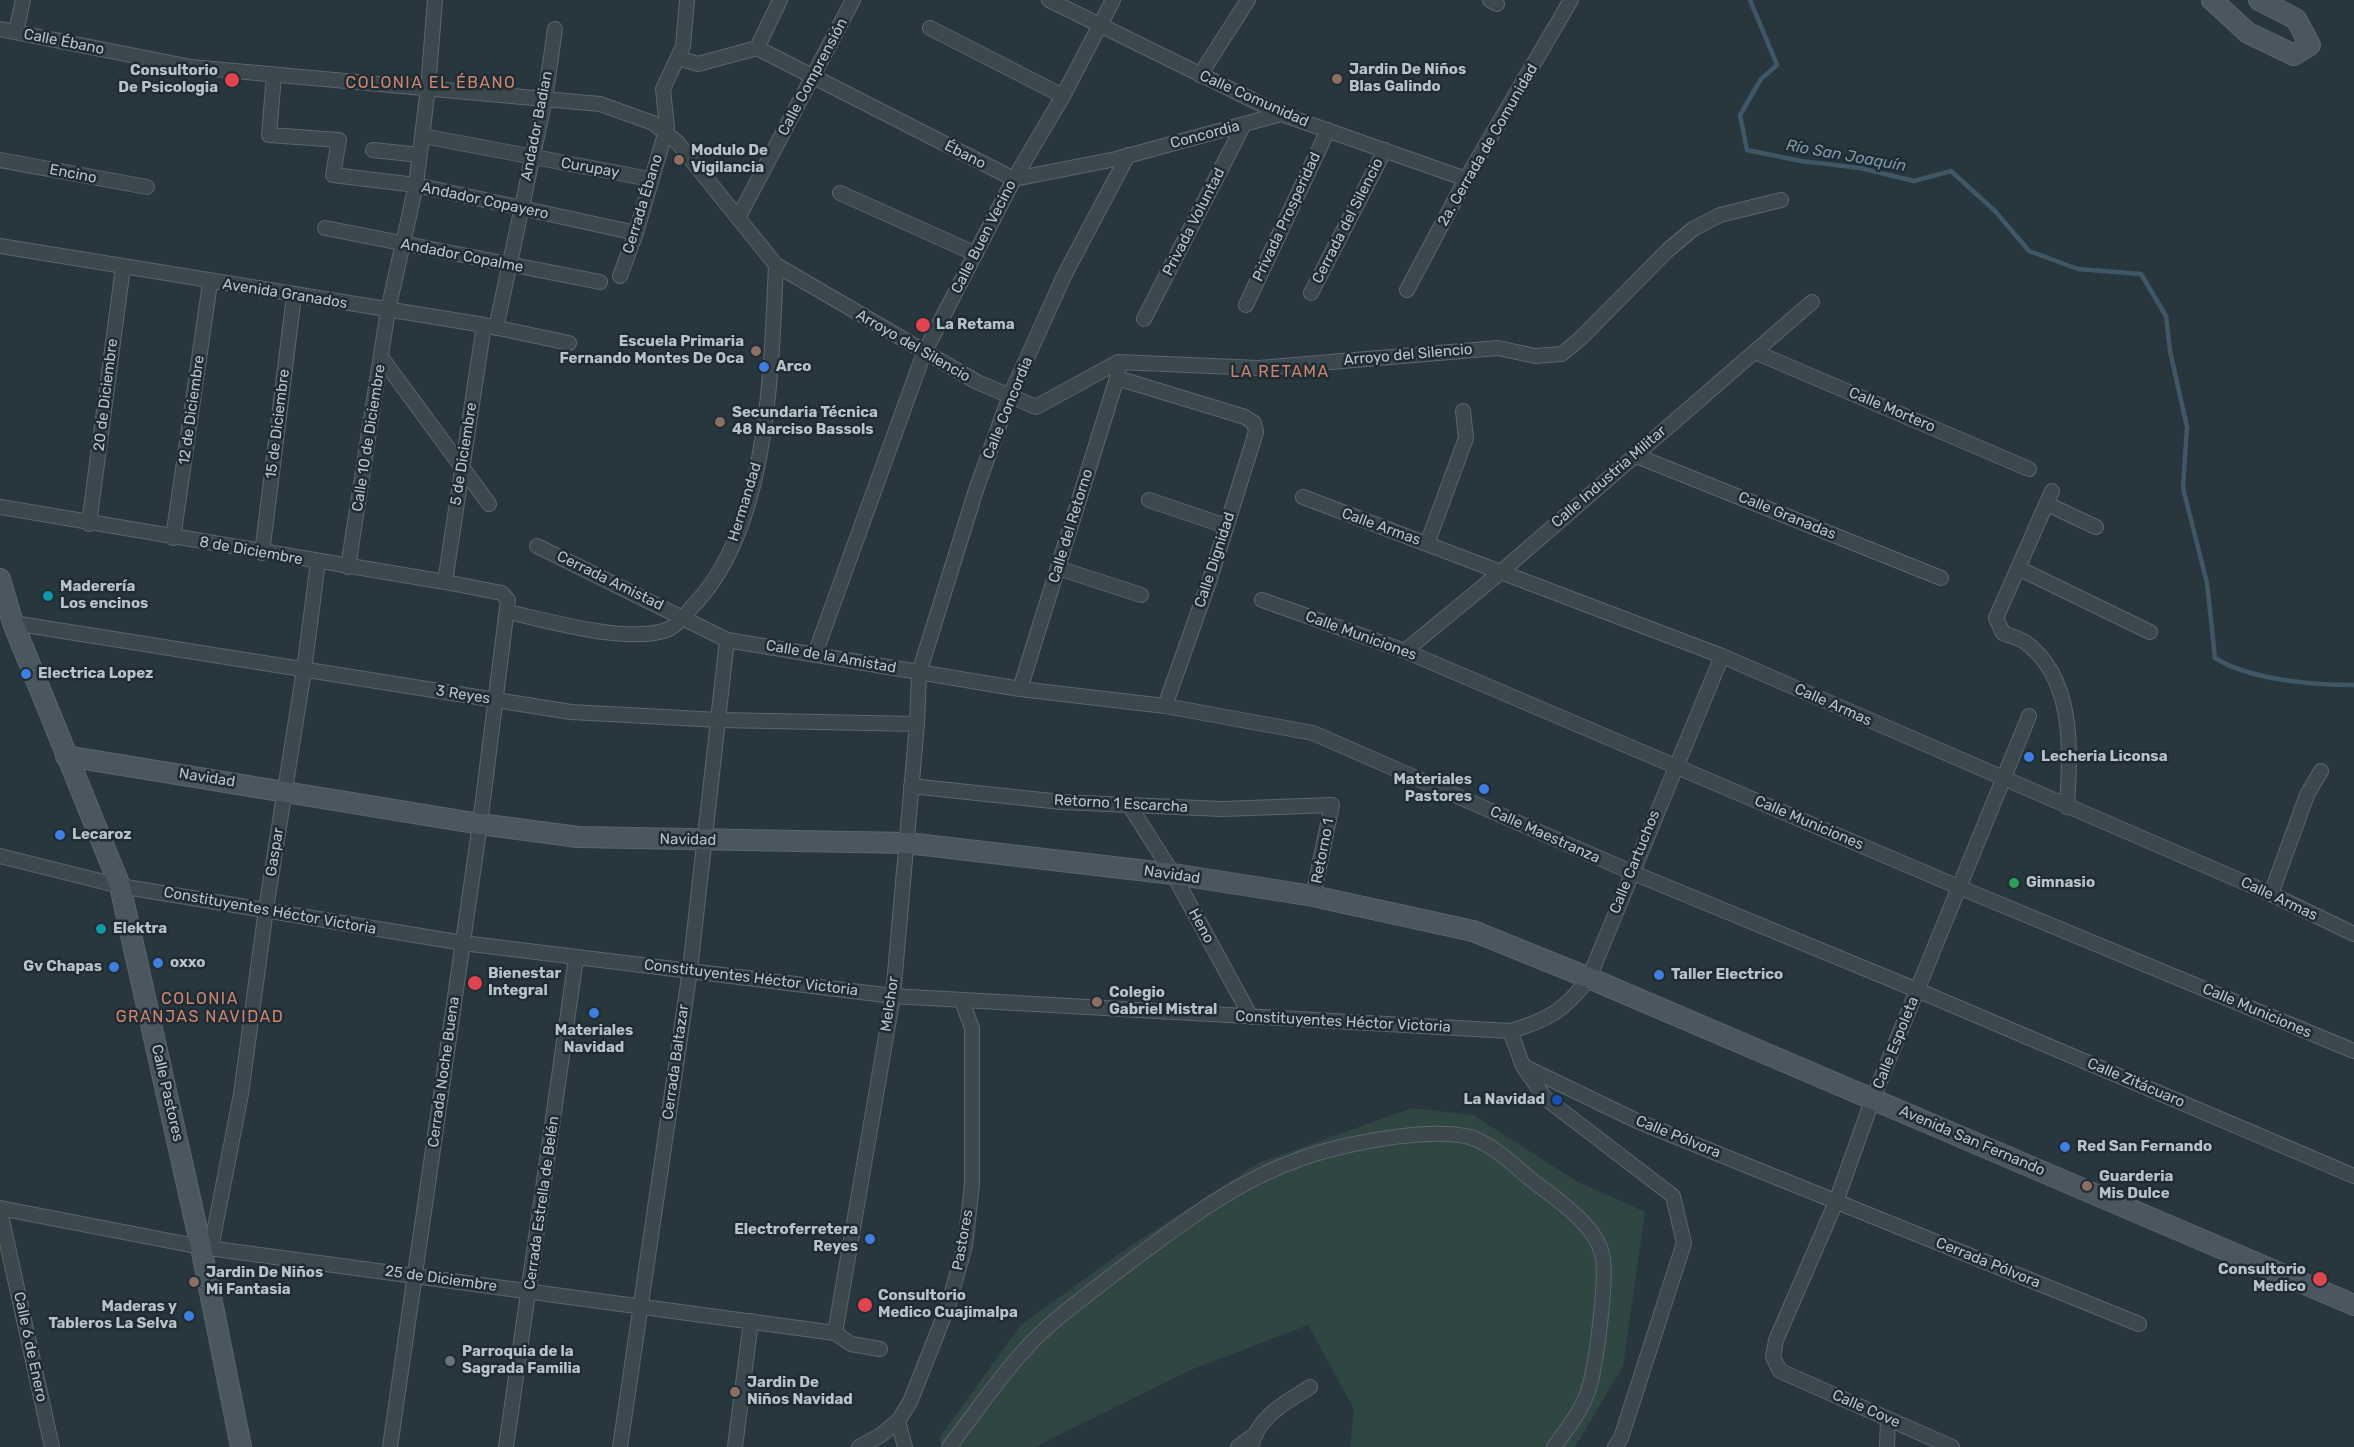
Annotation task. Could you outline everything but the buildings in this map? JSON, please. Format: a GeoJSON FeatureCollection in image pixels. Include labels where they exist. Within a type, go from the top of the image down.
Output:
{"type":"FeatureCollection","features":[{"type":"Feature","properties":{"kind":"street"},"geometry":{"type":"LineString","coordinates":[[16,32],[23,0]]}},
{"type":"Feature","properties":{"kind":"street","name":"Calle 10 de Diciembre"},"geometry":{"type":"LineString","coordinates":[[348,567],[388,310],[416,185],[428,88],[435,0]]}},
{"type":"Feature","properties":{"kind":"street","name":"Cerrada Ébano"},"geometry":{"type":"LineString","coordinates":[[620,276],[636,233],[668,116],[663,89],[683,46],[687,0]]}},
{"type":"Feature","properties":{"kind":"street"},"geometry":{"type":"LineString","coordinates":[[678,58],[698,64],[757,48],[780,0]]}},
{"type":"Feature","properties":{"kind":"street","name":"Calle Comprensión"},"geometry":{"type":"LineString","coordinates":[[738,218],[853,0]]}},
{"type":"Feature","properties":{"kind":"street","name":"Calle Comunidad"},"geometry":{"type":"LineString","coordinates":[[1049,0],[1281,114],[1466,179]]}},
{"type":"Feature","properties":{"kind":"street","name":"Calle Buen Vecino"},"geometry":{"type":"LineString","coordinates":[[815,654],[924,353],[1014,179],[1063,96],[1113,0]]}},
{"type":"Feature","properties":{"kind":"street"},"geometry":{"type":"LineString","coordinates":[[1200,75],[1248,0]]}},
{"type":"Feature","properties":{"kind":"street","name":"2a. Cerrada de Comunidad"},"geometry":{"type":"LineString","coordinates":[[1407,291],[1466,179],[1571,0]]}},
{"type":"Feature","properties":{"kind":"street"},"geometry":{"type":"LineString","coordinates":[[2212,0],[2248,33],[2294,55],[2310,45],[2296,19],[2259,0]]}},
{"type":"Feature","properties":{"kind":"street"},"geometry":{"type":"LineString","coordinates":[[930,28],[1063,96]]}},
{"type":"Feature","properties":{"kind":"street","name":"Calle Ébano"},"geometry":{"type":"LineString","coordinates":[[0,29],[191,67],[600,104],[653,123],[678,142],[776,265]]}},
{"type":"Feature","properties":{"kind":"street","name":"Andador Badian"},"geometry":{"type":"LineString","coordinates":[[490,327],[509,265],[545,99],[555,29]]}},
{"type":"Feature","properties":{"kind":"street","name":"Ébano"},"geometry":{"type":"LineString","coordinates":[[757,48],[1014,179]]}},
{"type":"Feature","properties":{"kind":"street","name":"Andador Copayero"},"geometry":{"type":"LineString","coordinates":[[274,75],[269,135],[339,140],[333,175],[416,185],[636,233]]}},
{"type":"Feature","properties":{"kind":"street","name":"Concordia"},"geometry":{"type":"LineString","coordinates":[[1128,155],[1281,114]]}},
{"type":"Feature","properties":{"kind":"street","name":"Privada Voluntad"},"geometry":{"type":"LineString","coordinates":[[1144,319],[1244,124]]}},
{"type":"Feature","properties":{"kind":"street","name":"Privada Prosperidad"},"geometry":{"type":"LineString","coordinates":[[1246,305],[1328,130]]}},
{"type":"Feature","properties":{"kind":"street","name":"Curupay"},"geometry":{"type":"LineString","coordinates":[[423,136],[650,179]]}},
{"type":"Feature","properties":{"kind":"street"},"geometry":{"type":"LineString","coordinates":[[373,150],[420,155]]}},
{"type":"Feature","properties":{"kind":"street","name":"Cerrada del Silencio"},"geometry":{"type":"LineString","coordinates":[[1311,293],[1385,150]]}},
{"type":"Feature","properties":{"kind":"street"},"geometry":{"type":"LineString","coordinates":[[1014,179],[1128,155]]}},
{"type":"Feature","properties":{"kind":"street","name":"Calle Concordia"},"geometry":{"type":"LineString","coordinates":[[919,673],[976,490],[1009,398],[1064,276],[1128,155]]}},
{"type":"Feature","properties":{"kind":"street","name":"Encino"},"geometry":{"type":"LineString","coordinates":[[0,160],[147,188]]}},
{"type":"Feature","properties":{"kind":"street"},"geometry":{"type":"LineString","coordinates":[[840,193],[976,254]]}},
{"type":"Feature","properties":{"kind":"street","name":"Arroyo del Silencio"},"geometry":{"type":"LineString","coordinates":[[776,265],[924,353],[1009,398],[1036,407],[1118,362],[1259,368],[1498,348],[1535,356],[1562,354],[1581,338],[1668,250],[1693,229],[1720,215],[1781,200]]}},
{"type":"Feature","properties":{"kind":"street","name":"Andador Copalme"},"geometry":{"type":"LineString","coordinates":[[325,228],[600,282]]}},
{"type":"Feature","properties":{"kind":"street","name":"Avenida Granados"},"geometry":{"type":"LineString","coordinates":[[0,246],[210,283],[490,327],[569,343]]}},
{"type":"Feature","properties":{"kind":"street","name":"Hermandad"},"geometry":{"type":"LineString","coordinates":[[683,617],[723,568],[750,495],[763,436],[771,375],[776,265]]}},
{"type":"Feature","properties":{"kind":"street","name":"20 de Diciembre"},"geometry":{"type":"LineString","coordinates":[[89,524],[123,267]]}},
{"type":"Feature","properties":{"kind":"street","name":"12 de Diciembre"},"geometry":{"type":"LineString","coordinates":[[173,538],[210,283]]}},
{"type":"Feature","properties":{"kind":"street","name":"15 de Diciembre"},"geometry":{"type":"LineString","coordinates":[[262,553],[294,296]]}},
{"type":"Feature","properties":{"kind":"street","name":"Calle Industria Militar"},"geometry":{"type":"LineString","coordinates":[[1405,651],[1502,571],[1812,302]]}},
{"type":"Feature","properties":{"kind":"street","name":"5 de Diciembre"},"geometry":{"type":"LineString","coordinates":[[444,582],[462,466],[490,327]]}},
{"type":"Feature","properties":{"kind":"street","name":"Calle Mortero"},"geometry":{"type":"LineString","coordinates":[[1755,352],[2029,469]]}},
{"type":"Feature","properties":{"kind":"street"},"geometry":{"type":"LineString","coordinates":[[381,357],[489,504]]}},
{"type":"Feature","properties":{"kind":"street","name":"Calle del Retorno"},"geometry":{"type":"LineString","coordinates":[[1020,689],[1117,378],[1118,362]]}},
{"type":"Feature","properties":{"kind":"street","name":"Calle Dignidad"},"geometry":{"type":"LineString","coordinates":[[1117,378],[1245,417],[1254,423],[1256,432],[1165,706]]}},
{"type":"Feature","properties":{"kind":"street"},"geometry":{"type":"LineString","coordinates":[[1427,544],[1466,438],[1463,411]]}},
{"type":"Feature","properties":{"kind":"street","name":"Calle Granadas"},"geometry":{"type":"LineString","coordinates":[[1634,455],[1941,578]]}},
{"type":"Feature","properties":{"kind":"street","name":"Calle Armas"},"geometry":{"type":"LineString","coordinates":[[1303,498],[1502,571],[1722,656],[2005,781],[2271,894],[2354,934]]}},
{"type":"Feature","properties":{"kind":"street"},"geometry":{"type":"LineString","coordinates":[[2067,807],[2069,764],[2066,712],[2049,668],[2025,642],[2003,633],[1996,618],[2050,498],[2096,527]]}},
{"type":"Feature","properties":{"kind":"street"},"geometry":{"type":"LineString","coordinates":[[1149,500],[1226,526]]}},
{"type":"Feature","properties":{"kind":"street","name":"8 de Diciembre"},"geometry":{"type":"LineString","coordinates":[[0,507],[89,524],[502,592]]}},
{"type":"Feature","properties":{"kind":"street","name":"Cerrada Amistad"},"geometry":{"type":"LineString","coordinates":[[537,546],[683,617]]}},
{"type":"Feature","properties":{"kind":"street","name":"Gaspar"},"geometry":{"type":"LineString","coordinates":[[206,1248],[241,1094],[318,562]]}},
{"type":"Feature","properties":{"kind":"street"},"geometry":{"type":"LineString","coordinates":[[1058,568],[1141,595]]}},
{"type":"Feature","properties":{"kind":"street"},"geometry":{"type":"LineString","coordinates":[[2018,568],[2150,632]]}},
{"type":"Feature","properties":{"kind":"street","name":"Calle Pastores"},"geometry":{"type":"LineString","coordinates":[[0,579],[13,623],[120,886],[206,1248],[241,1447]]}},
{"type":"Feature","properties":{"kind":"street","name":"Cerrada Noche Buena"},"geometry":{"type":"LineString","coordinates":[[390,1447],[480,824],[508,612],[508,600],[502,592]]}},
{"type":"Feature","properties":{"kind":"street","name":"Calle Municiones"},"geometry":{"type":"LineString","coordinates":[[1262,600],[1405,651],[1961,888],[2354,1051]]}},
{"type":"Feature","properties":{"kind":"street"},"geometry":{"type":"LineString","coordinates":[[508,612],[592,630],[644,635],[672,628],[683,617]]}},
{"type":"Feature","properties":{"kind":"street","name":"Calle de la Amistad"},"geometry":{"type":"LineString","coordinates":[[683,617],[727,640],[1020,689],[1165,706]]}},
{"type":"Feature","properties":{"kind":"street","name":"3 Reyes"},"geometry":{"type":"LineString","coordinates":[[13,623],[571,712],[719,720],[917,724]]}},
{"type":"Feature","properties":{"kind":"street","name":"Cerrada Baltazar"},"geometry":{"type":"LineString","coordinates":[[620,1447],[690,970],[727,640]]}},
{"type":"Feature","properties":{"kind":"street","name":"Calle Cartuchos"},"geometry":{"type":"LineString","coordinates":[[1510,1031],[1542,1022],[1558,1012],[1573,1000],[1589,978],[1674,766],[1722,656]]}},
{"type":"Feature","properties":{"kind":"street","name":"Melchor"},"geometry":{"type":"LineString","coordinates":[[835,1333],[893,996],[917,724],[919,673]]}},
{"type":"Feature","properties":{"kind":"street","name":"Calle Maestranza"},"geometry":{"type":"LineString","coordinates":[[1165,706],[1313,733],[1631,872],[1917,990]]}},
{"type":"Feature","properties":{"kind":"street","name":"Calle Espoleta"},"geometry":{"type":"LineString","coordinates":[[1780,1371],[1773,1357],[1776,1340],[1836,1202],[1873,1098],[2005,781],[2029,716]]}},
{"type":"Feature","properties":{"kind":"street","name":"Navidad"},"geometry":{"type":"LineString","coordinates":[[66,756],[480,824],[578,837],[907,843],[1173,874],[1313,896],[1473,931],[1589,978]]}},
{"type":"Feature","properties":{"kind":"street"},"geometry":{"type":"LineString","coordinates":[[2271,894],[2307,795],[2321,771]]}},
{"type":"Feature","properties":{"kind":"street","name":"Retorno 1 Escarcha"},"geometry":{"type":"LineString","coordinates":[[911,786],[1061,802],[1222,809],[1332,805]]}},
{"type":"Feature","properties":{"kind":"street","name":"Heno"},"geometry":{"type":"LineString","coordinates":[[1129,805],[1173,874],[1251,1017]]}},
{"type":"Feature","properties":{"kind":"street","name":"Retorno 1"},"geometry":{"type":"LineString","coordinates":[[1313,896],[1332,805]]}},
{"type":"Feature","properties":{"kind":"street","name":"Constituyentes Héctor Victoria"},"geometry":{"type":"LineString","coordinates":[[0,856],[120,886],[463,943],[893,996],[1510,1031]]}},
{"type":"Feature","properties":{"kind":"street","name":"Cerrada Estrella de Belén"},"geometry":{"type":"LineString","coordinates":[[506,1447],[576,958]]}},
{"type":"Feature","properties":{"kind":"street","name":"Avenida San Fernando"},"geometry":{"type":"LineString","coordinates":[[1589,978],[2354,1305]]}},
{"type":"Feature","properties":{"kind":"street","name":"Calle Zitácuaro"},"geometry":{"type":"LineString","coordinates":[[1917,990],[2354,1176]]}},
{"type":"Feature","properties":{"kind":"street","name":"Pastores"},"geometry":{"type":"LineString","coordinates":[[860,1447],[882,1435],[898,1421],[910,1402],[948,1306],[965,1246],[972,1184],[972,1028],[962,1001]]}},
{"type":"Feature","properties":{"kind":"street"},"geometry":{"type":"LineString","coordinates":[[1510,1031],[1523,1066],[1545,1098],[1673,1196],[1684,1243],[1621,1438],[1615,1447]]}},
{"type":"Feature","properties":{"kind":"street","name":"Calle Pólvora"},"geometry":{"type":"LineString","coordinates":[[1523,1066],[1637,1121],[1836,1202]]}},
{"type":"Feature","properties":{"kind":"street"},"geometry":{"type":"LineString","coordinates":[[949,1447],[1022,1353],[1079,1301],[1201,1208],[1256,1176],[1302,1158],[1393,1137],[1440,1133],[1469,1136],[1502,1155],[1585,1223],[1602,1253],[1602,1287],[1594,1368],[1588,1392],[1575,1420],[1554,1447]]}},
{"type":"Feature","properties":{"kind":"street","name":"Cerrada Pólvora"},"geometry":{"type":"LineString","coordinates":[[1836,1202],[2139,1324]]}},
{"type":"Feature","properties":{"kind":"street","name":"25 de Diciembre"},"geometry":{"type":"LineString","coordinates":[[0,1209],[206,1248],[835,1333],[851,1344],[880,1349]]}},
{"type":"Feature","properties":{"kind":"street","name":"Calle 6 de Enero"},"geometry":{"type":"LineString","coordinates":[[0,1209],[52,1447]]}},
{"type":"Feature","properties":{"kind":"street"},"geometry":{"type":"LineString","coordinates":[[735,1447],[751,1321]]}},
{"type":"Feature","properties":{"kind":"street","name":"Calle Cove"},"geometry":{"type":"LineString","coordinates":[[1780,1371],[1952,1447]]}},
{"type":"Feature","properties":{"kind":"street"},"geometry":{"type":"LineString","coordinates":[[1238,1447],[1252,1442],[1267,1415],[1310,1387]]}},
{"type":"Feature","properties":{"kind":"street"},"geometry":{"type":"LineString","coordinates":[[1887,1447],[1888,1419]]}},
{"type":"Feature","properties":{"kind":"street"},"geometry":{"type":"LineString","coordinates":[[898,1421],[905,1447]]}},
{"type":"Feature","properties":{"kind":"green space"},"geometry":{"type":"Polygon","coordinates":[[[1412,1108],[1473,1115],[1576,1181],[1645,1212],[1623,1366],[1575,1447],[1350,1447],[1354,1409],[1308,1325],[1188,1371],[1035,1447],[942,1447],[939,1438],[1021,1325],[1126,1249],[1258,1163],[1412,1108]]]}},
{"type":"Feature","properties":{"kind":"waterway","name":"Río San Joaquín"},"geometry":{"type":"LineString","coordinates":[[1750,0],[1777,65],[1761,79],[1740,115],[1747,150],[1801,161],[1860,168],[1914,181],[1951,171],[1995,211],[2029,251],[2078,269],[2141,274],[2166,316],[2170,351],[2187,427],[2183,488],[2207,583],[2215,658],[2246,672],[2282,680],[2354,685]]}},
{"type":"Feature","properties":{"kind":"place","name":"Jardin De Niños Blas Galindo"},"geometry":{"type":"Point","coordinates":[1337,79]}},
{"type":"Feature","properties":{"kind":"place","name":"Consultorio De Psicologia"},"geometry":{"type":"Point","coordinates":[232,80]}},
{"type":"Feature","properties":{"kind":"place","name":"Modulo De Vigilancia"},"geometry":{"type":"Point","coordinates":[679,160]}},
{"type":"Feature","properties":{"kind":"place","name":"La Retama"},"geometry":{"type":"Point","coordinates":[923,325]}},
{"type":"Feature","properties":{"kind":"place","name":"Escuela Primaria Fernando Montes De Oca"},"geometry":{"type":"Point","coordinates":[756,351]}},
{"type":"Feature","properties":{"kind":"place","name":"Arco"},"geometry":{"type":"Point","coordinates":[764,367]}},
{"type":"Feature","properties":{"kind":"place","name":"Secundaria Técnica 48 Narciso Bassols"},"geometry":{"type":"Point","coordinates":[720,422]}},
{"type":"Feature","properties":{"kind":"place","name":"Maderería Los encinos"},"geometry":{"type":"Point","coordinates":[48,596]}},
{"type":"Feature","properties":{"kind":"place","name":"Electrica Lopez"},"geometry":{"type":"Point","coordinates":[26,674]}},
{"type":"Feature","properties":{"kind":"place","name":"Lecheria Liconsa"},"geometry":{"type":"Point","coordinates":[2029,757]}},
{"type":"Feature","properties":{"kind":"place","name":"Materiales Pastores"},"geometry":{"type":"Point","coordinates":[1484,789]}},
{"type":"Feature","properties":{"kind":"place","name":"Lecaroz"},"geometry":{"type":"Point","coordinates":[60,835]}},
{"type":"Feature","properties":{"kind":"place","name":"Gimnasio"},"geometry":{"type":"Point","coordinates":[2014,883]}},
{"type":"Feature","properties":{"kind":"place","name":"Elektra"},"geometry":{"type":"Point","coordinates":[101,929]}},
{"type":"Feature","properties":{"kind":"place","name":"oxxo"},"geometry":{"type":"Point","coordinates":[158,963]}},
{"type":"Feature","properties":{"kind":"place","name":"Gv Chapas"},"geometry":{"type":"Point","coordinates":[114,967]}},
{"type":"Feature","properties":{"kind":"place","name":"Taller Electrico"},"geometry":{"type":"Point","coordinates":[1659,975]}},
{"type":"Feature","properties":{"kind":"place","name":"Bienestar Integral"},"geometry":{"type":"Point","coordinates":[475,983]}},
{"type":"Feature","properties":{"kind":"place","name":"Colegio Gabriel Mistral"},"geometry":{"type":"Point","coordinates":[1097,1002]}},
{"type":"Feature","properties":{"kind":"place","name":"Materiales Navidad"},"geometry":{"type":"Point","coordinates":[594,1013]}},
{"type":"Feature","properties":{"kind":"place","name":"La Navidad"},"geometry":{"type":"Point","coordinates":[1557,1100]}},
{"type":"Feature","properties":{"kind":"place","name":"Red San Fernando"},"geometry":{"type":"Point","coordinates":[2065,1147]}},
{"type":"Feature","properties":{"kind":"place","name":"Guarderia Mis Dulce"},"geometry":{"type":"Point","coordinates":[2087,1186]}},
{"type":"Feature","properties":{"kind":"place","name":"Electroferretera Reyes"},"geometry":{"type":"Point","coordinates":[870,1239]}},
{"type":"Feature","properties":{"kind":"place","name":"Consultorio Medico"},"geometry":{"type":"Point","coordinates":[2320,1279]}},
{"type":"Feature","properties":{"kind":"place","name":"Jardin De Niños Mi Fantasia"},"geometry":{"type":"Point","coordinates":[194,1282]}},
{"type":"Feature","properties":{"kind":"place","name":"Consultorio Medico Cuajimalpa"},"geometry":{"type":"Point","coordinates":[865,1305]}},
{"type":"Feature","properties":{"kind":"place","name":"Maderas y Tableros La Selva"},"geometry":{"type":"Point","coordinates":[189,1316]}},
{"type":"Feature","properties":{"kind":"place","name":"Parroquia de la Sagrada Familia"},"geometry":{"type":"Point","coordinates":[450,1361]}},
{"type":"Feature","properties":{"kind":"place","name":"Jardin De Niños Navidad"},"geometry":{"type":"Point","coordinates":[735,1392]}},
{"type":"Feature","properties":{"kind":"district","name":"COLONIA EL ÉBANO"},"geometry":{"type":"Point","coordinates":[431,83]}},
{"type":"Feature","properties":{"kind":"district","name":"LA RETAMA"},"geometry":{"type":"Point","coordinates":[1280,372]}},
{"type":"Feature","properties":{"kind":"district","name":"COLONIA GRANJAS NAVIDAD"},"geometry":{"type":"Point","coordinates":[200,1008]}}]}
